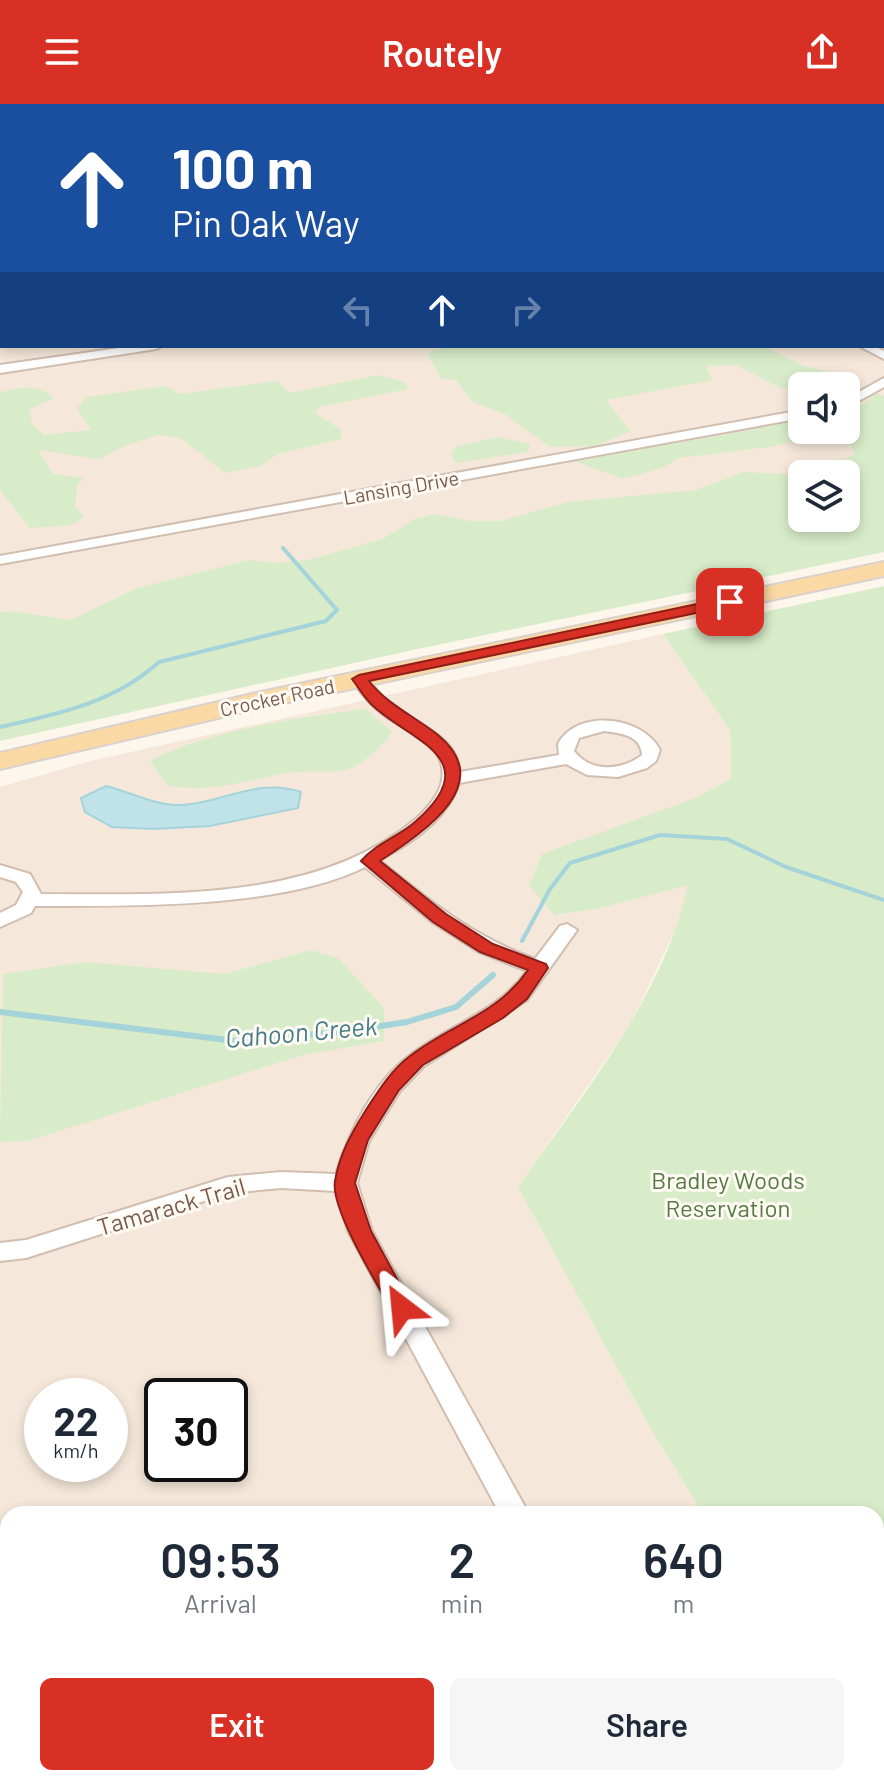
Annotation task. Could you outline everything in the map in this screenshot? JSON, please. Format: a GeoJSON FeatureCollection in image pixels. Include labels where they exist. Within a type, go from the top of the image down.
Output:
{"type":"FeatureCollection","features":[{"type":"Feature","properties":{"kind":"main road","name":"Crocker Road"},"geometry":{"type":"LineString","coordinates":[[0,761],[359,679],[884,569]]}},
{"type":"Feature","properties":{"kind":"street"},"geometry":{"type":"LineString","coordinates":[[0,369],[142,348]]}},
{"type":"Feature","properties":{"kind":"street"},"geometry":{"type":"LineString","coordinates":[[860,396],[884,382]]}},
{"type":"Feature","properties":{"kind":"street","name":"Lansing Drive"},"geometry":{"type":"LineString","coordinates":[[0,560],[788,417]]}},
{"type":"Feature","properties":{"kind":"street"},"geometry":{"type":"LineString","coordinates":[[31,900],[161,900],[284,884],[339,873],[369,861],[423,825],[446,797],[452,779],[449,757],[433,739],[377,702],[359,679]]}},
{"type":"Feature","properties":{"kind":"street"},"geometry":{"type":"LineString","coordinates":[[452,779],[569,758]]}},
{"type":"Feature","properties":{"kind":"street"},"geometry":{"type":"LineString","coordinates":[[369,861],[439,918],[486,948],[539,968]]}},
{"type":"Feature","properties":{"kind":"street"},"geometry":{"type":"LineString","coordinates":[[0,871],[12,873],[30,884],[31,900],[24,909],[0,921]]}},
{"type":"Feature","properties":{"kind":"street"},"geometry":{"type":"LineString","coordinates":[[511,1506],[360,1231],[345,1183],[358,1140],[392,1086],[416,1061],[520,995],[567,930]]}},
{"type":"Feature","properties":{"kind":"street","name":"Tamarack Trail"},"geometry":{"type":"LineString","coordinates":[[0,1252],[26,1249],[228,1185],[281,1180],[345,1183]]}},
{"type":"Feature","properties":{"kind":"shaded area"},"geometry":{"type":"Polygon","coordinates":[[[0,348],[128,348],[0,368],[0,348]]]}},
{"type":"Feature","properties":{"kind":"shaded area"},"geometry":{"type":"Polygon","coordinates":[[[157,348],[884,348],[884,464],[860,468],[860,460],[788,460],[788,482],[80,626],[0,624],[0,371],[157,348]]]}},
{"type":"Feature","properties":{"kind":"shaded area"},"geometry":{"type":"Polygon","coordinates":[[[663,634],[730,730],[731,778],[698,797],[555,915],[597,909],[689,884],[681,918],[630,1025],[518,1187],[648,1424],[698,1506],[0,1506],[0,787],[90,761],[663,634]]]}},
{"type":"Feature","properties":{"kind":"green space"},"geometry":{"type":"Polygon","coordinates":[[[442,348],[767,348],[804,366],[829,372],[788,372],[788,388],[781,388],[736,365],[706,366],[712,380],[606,400],[630,431],[596,446],[550,447],[505,414],[473,402],[456,380],[441,379],[427,353],[442,348]]]}},
{"type":"Feature","properties":{"kind":"green space"},"geometry":{"type":"Polygon","coordinates":[[[378,375],[404,382],[408,389],[319,407],[315,413],[340,429],[341,439],[278,454],[261,466],[225,473],[181,438],[158,435],[127,445],[99,459],[38,450],[53,474],[84,478],[77,485],[75,506],[84,517],[71,525],[30,528],[0,490],[0,392],[35,388],[54,398],[29,410],[33,425],[44,435],[91,430],[77,408],[87,397],[166,386],[179,394],[277,381],[290,393],[378,375]]]}},
{"type":"Feature","properties":{"kind":"green space"},"geometry":{"type":"Polygon","coordinates":[[[875,393],[884,396],[884,552],[413,650],[0,741],[0,612],[71,620],[137,588],[249,560],[278,563],[312,559],[383,539],[413,520],[435,514],[469,521],[501,521],[568,502],[696,490],[743,472],[788,474],[788,532],[860,532],[860,460],[844,460],[855,453],[849,444],[860,444],[860,405],[875,393]]]}},
{"type":"Feature","properties":{"kind":"green space"},"geometry":{"type":"Polygon","coordinates":[[[788,421],[788,442],[679,458],[662,468],[623,479],[574,461],[788,421]]]}},
{"type":"Feature","properties":{"kind":"green space"},"geometry":{"type":"Polygon","coordinates":[[[498,437],[530,444],[528,452],[456,463],[451,453],[457,446],[498,437]]]}},
{"type":"Feature","properties":{"kind":"green space","name":"Bradley Woods Reservation"},"geometry":{"type":"Polygon","coordinates":[[[884,586],[884,1506],[698,1506],[648,1424],[518,1187],[594,1080],[641,1005],[676,926],[688,885],[597,909],[555,915],[529,886],[542,854],[698,797],[731,778],[730,730],[663,634],[884,586]]]}},
{"type":"Feature","properties":{"kind":"green space"},"geometry":{"type":"Polygon","coordinates":[[[366,709],[392,732],[367,758],[344,770],[295,772],[216,787],[184,788],[167,785],[150,761],[227,733],[366,709]]]}},
{"type":"Feature","properties":{"kind":"green space"},"geometry":{"type":"Polygon","coordinates":[[[311,950],[338,958],[384,1008],[384,1041],[303,1055],[27,1141],[0,1142],[3,974],[86,962],[224,974],[311,950]]]}},
{"type":"Feature","properties":{"kind":"water"},"geometry":{"type":"Polygon","coordinates":[[[106,786],[158,803],[183,805],[266,788],[301,792],[298,808],[210,826],[153,829],[112,827],[85,812],[81,798],[106,786]]]}},
{"type":"Feature","properties":{"kind":"waterway"},"geometry":{"type":"LineString","coordinates":[[0,727],[64,712],[104,697],[142,676],[159,662],[326,621],[337,610],[283,548]]}},
{"type":"Feature","properties":{"kind":"waterway","name":"Cahoon Creek"},"geometry":{"type":"LineString","coordinates":[[522,941],[550,889],[570,863],[660,835],[727,839],[786,867],[884,900]]}},
{"type":"Feature","properties":{"kind":"waterway","name":"Cahoon Creek"},"geometry":{"type":"LineString","coordinates":[[0,1012],[235,1041],[341,1032],[407,1022],[456,1007],[493,975]]}},
{"type":"Feature","properties":{"kind":"route"},"geometry":{"type":"LineString","coordinates":[[402,1308],[360,1231],[345,1183],[358,1140],[392,1086],[416,1061],[520,995],[539,968],[486,948],[439,918],[369,861],[423,825],[446,797],[452,771],[449,757],[433,739],[377,702],[359,679],[730,602]]}}]}
